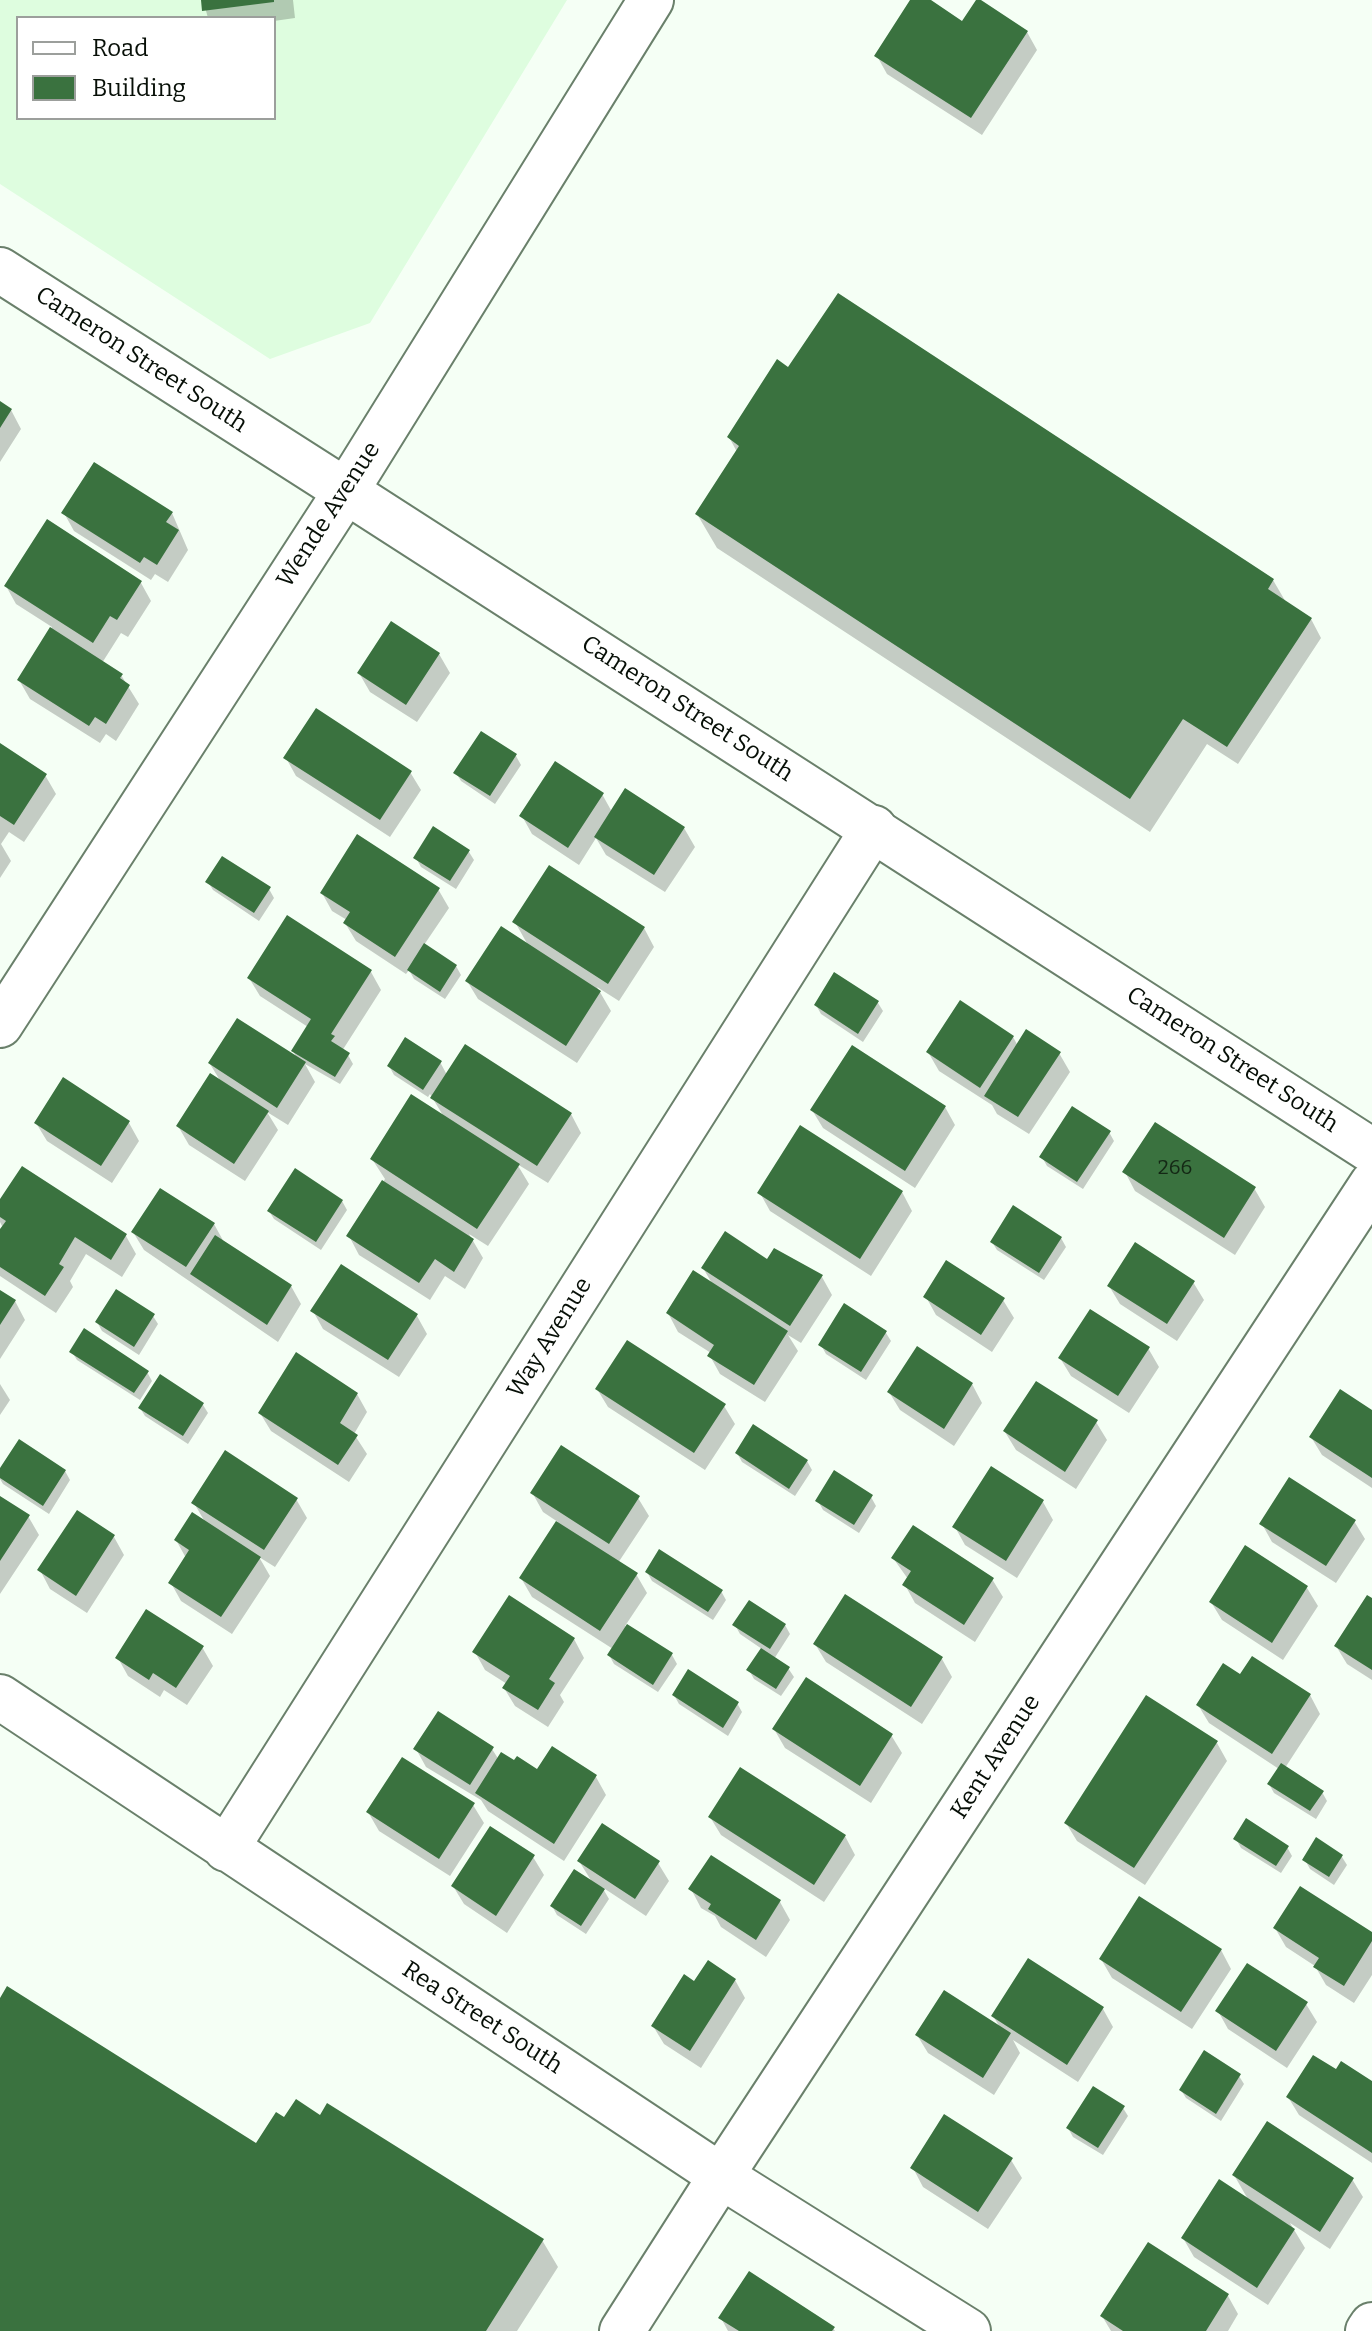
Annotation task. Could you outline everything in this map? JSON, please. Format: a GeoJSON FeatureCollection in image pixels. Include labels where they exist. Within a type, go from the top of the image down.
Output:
{"type":"FeatureCollection","features":[{"type":"Feature","properties":{"kind":"street","name":"Wende Avenue"},"geometry":{"type":"LineString","coordinates":[[0,1025],[346,491],[651,0]]}},
{"type":"Feature","properties":{"kind":"street","name":"Cameron Street South"},"geometry":{"type":"LineString","coordinates":[[0,270],[874,828],[1372,1151]]}},
{"type":"Feature","properties":{"kind":"street","name":"Way Avenue"},"geometry":{"type":"LineString","coordinates":[[226,1849],[874,828]]}},
{"type":"Feature","properties":{"kind":"street","name":"Kent Avenue"},"geometry":{"type":"LineString","coordinates":[[622,2331],[1372,1184]]}},
{"type":"Feature","properties":{"kind":"street","name":"Rea Street South"},"geometry":{"type":"LineString","coordinates":[[0,1697],[721,2176],[968,2331]]}},
{"type":"Feature","properties":{"kind":"street"},"geometry":{"type":"LineString","coordinates":[[1368,2331],[1372,2325]]}},
{"type":"Feature","properties":{"kind":"shaded area"},"geometry":{"type":"Polygon","coordinates":[[[0,0],[567,0],[370,323],[270,359],[0,184],[0,0]]]}},
{"type":"Feature","properties":{"kind":"building"},"geometry":{"type":"Polygon","coordinates":[[[201,0],[274,0],[274,2],[202,11],[201,0]]]}},
{"type":"Feature","properties":{"kind":"building"},"geometry":{"type":"Polygon","coordinates":[[[910,0],[931,0],[962,21],[976,0],[981,0],[1028,31],[971,118],[874,56],[910,0]]]}},
{"type":"Feature","properties":{"kind":"building"},"geometry":{"type":"Polygon","coordinates":[[[838,293],[1274,579],[1268,589],[1312,618],[1227,747],[1183,719],[1130,799],[695,514],[739,446],[727,437],[777,359],[788,367],[838,293]]]}},
{"type":"Feature","properties":{"kind":"building"},"geometry":{"type":"Polygon","coordinates":[[[0,401],[12,409],[0,428],[0,401]]]}},
{"type":"Feature","properties":{"kind":"building"},"geometry":{"type":"Polygon","coordinates":[[[94,462],[173,512],[166,522],[179,530],[157,565],[144,557],[140,563],[61,513],[94,462]]]}},
{"type":"Feature","properties":{"kind":"building"},"geometry":{"type":"Polygon","coordinates":[[[47,519],[142,581],[117,620],[110,616],[93,643],[4,586],[47,519]]]}},
{"type":"Feature","properties":{"kind":"building"},"geometry":{"type":"Polygon","coordinates":[[[391,621],[440,653],[406,705],[357,673],[391,621]]]}},
{"type":"Feature","properties":{"kind":"building"},"geometry":{"type":"Polygon","coordinates":[[[50,627],[123,674],[120,678],[130,685],[106,724],[95,717],[89,726],[17,680],[50,627]]]}},
{"type":"Feature","properties":{"kind":"building"},"geometry":{"type":"Polygon","coordinates":[[[316,708],[412,771],[380,820],[283,758],[316,708]]]}},
{"type":"Feature","properties":{"kind":"building"},"geometry":{"type":"Polygon","coordinates":[[[481,731],[517,754],[490,796],[453,773],[481,731]]]}},
{"type":"Feature","properties":{"kind":"building"},"geometry":{"type":"Polygon","coordinates":[[[0,743],[47,774],[14,825],[0,816],[0,743]]]}},
{"type":"Feature","properties":{"kind":"building"},"geometry":{"type":"Polygon","coordinates":[[[555,761],[604,793],[568,848],[519,816],[555,761]]]}},
{"type":"Feature","properties":{"kind":"building"},"geometry":{"type":"Polygon","coordinates":[[[625,788],[685,827],[654,875],[594,837],[625,788]]]}},
{"type":"Feature","properties":{"kind":"building"},"geometry":{"type":"Polygon","coordinates":[[[433,826],[470,850],[450,881],[413,858],[433,826]]]}},
{"type":"Feature","properties":{"kind":"building"},"geometry":{"type":"Polygon","coordinates":[[[357,834],[440,888],[395,957],[343,923],[350,912],[320,893],[357,834]]]}},
{"type":"Feature","properties":{"kind":"building"},"geometry":{"type":"Polygon","coordinates":[[[222,856],[271,887],[254,913],[205,882],[222,856]]]}},
{"type":"Feature","properties":{"kind":"building"},"geometry":{"type":"Polygon","coordinates":[[[549,865],[645,927],[608,984],[512,922],[549,865]]]}},
{"type":"Feature","properties":{"kind":"building"},"geometry":{"type":"Polygon","coordinates":[[[287,915],[372,970],[331,1034],[335,1036],[331,1041],[350,1053],[335,1077],[291,1051],[311,1019],[247,978],[287,915]]]}},
{"type":"Feature","properties":{"kind":"building"},"geometry":{"type":"Polygon","coordinates":[[[501,926],[601,991],[566,1046],[465,981],[501,926]]]}},
{"type":"Feature","properties":{"kind":"building"},"geometry":{"type":"Polygon","coordinates":[[[424,943],[457,965],[440,992],[407,970],[424,943]]]}},
{"type":"Feature","properties":{"kind":"building"},"geometry":{"type":"Polygon","coordinates":[[[834,972],[879,1001],[858,1034],[814,1005],[834,972]]]}},
{"type":"Feature","properties":{"kind":"building"},"geometry":{"type":"Polygon","coordinates":[[[960,1000],[1014,1036],[980,1088],[926,1052],[960,1000]]]}},
{"type":"Feature","properties":{"kind":"building"},"geometry":{"type":"Polygon","coordinates":[[[237,1018],[306,1062],[277,1108],[208,1063],[237,1018]]]}},
{"type":"Feature","properties":{"kind":"building"},"geometry":{"type":"Polygon","coordinates":[[[1026,1029],[1061,1052],[1018,1117],[984,1096],[1026,1029]]]}},
{"type":"Feature","properties":{"kind":"building"},"geometry":{"type":"Polygon","coordinates":[[[405,1037],[442,1061],[423,1090],[387,1066],[405,1037]]]}},
{"type":"Feature","properties":{"kind":"building"},"geometry":{"type":"Polygon","coordinates":[[[465,1044],[572,1113],[537,1166],[430,1098],[465,1044]]]}},
{"type":"Feature","properties":{"kind":"building"},"geometry":{"type":"Polygon","coordinates":[[[852,1045],[946,1106],[905,1171],[810,1110],[852,1045]]]}},
{"type":"Feature","properties":{"kind":"building"},"geometry":{"type":"Polygon","coordinates":[[[210,1073],[269,1111],[234,1164],[176,1126],[210,1073]]]}},
{"type":"Feature","properties":{"kind":"building"},"geometry":{"type":"Polygon","coordinates":[[[63,1077],[130,1121],[101,1166],[34,1123],[63,1077]]]}},
{"type":"Feature","properties":{"kind":"building"},"geometry":{"type":"Polygon","coordinates":[[[411,1094],[520,1164],[477,1229],[370,1159],[411,1094]]]}},
{"type":"Feature","properties":{"kind":"building"},"geometry":{"type":"Polygon","coordinates":[[[1072,1106],[1111,1131],[1077,1182],[1039,1157],[1072,1106]]]}},
{"type":"Feature","properties":{"kind":"building"},"geometry":{"type":"Polygon","coordinates":[[[1155,1122],[1256,1187],[1224,1238],[1122,1172],[1155,1122]]]}},
{"type":"Feature","properties":{"kind":"building"},"geometry":{"type":"Polygon","coordinates":[[[800,1125],[903,1191],[860,1259],[757,1193],[800,1125]]]}},
{"type":"Feature","properties":{"kind":"building"},"geometry":{"type":"Polygon","coordinates":[[[22,1166],[127,1234],[111,1260],[75,1237],[59,1264],[64,1267],[45,1296],[0,1267],[0,1229],[6,1221],[0,1217],[0,1199],[22,1166]]]}},
{"type":"Feature","properties":{"kind":"building"},"geometry":{"type":"Polygon","coordinates":[[[295,1168],[343,1200],[316,1242],[267,1211],[295,1168]]]}},
{"type":"Feature","properties":{"kind":"building"},"geometry":{"type":"Polygon","coordinates":[[[382,1180],[474,1239],[454,1272],[435,1259],[419,1283],[346,1236],[382,1180]]]}},
{"type":"Feature","properties":{"kind":"building"},"geometry":{"type":"Polygon","coordinates":[[[160,1188],[215,1223],[186,1267],[131,1232],[160,1188]]]}},
{"type":"Feature","properties":{"kind":"building"},"geometry":{"type":"Polygon","coordinates":[[[1013,1205],[1062,1237],[1039,1273],[990,1242],[1013,1205]]]}},
{"type":"Feature","properties":{"kind":"building"},"geometry":{"type":"Polygon","coordinates":[[[725,1231],[767,1259],[774,1248],[823,1275],[790,1326],[701,1268],[725,1231]]]}},
{"type":"Feature","properties":{"kind":"building"},"geometry":{"type":"Polygon","coordinates":[[[215,1235],[292,1285],[267,1325],[190,1274],[215,1235]]]}},
{"type":"Feature","properties":{"kind":"building"},"geometry":{"type":"Polygon","coordinates":[[[1135,1242],[1195,1281],[1167,1324],[1107,1286],[1135,1242]]]}},
{"type":"Feature","properties":{"kind":"building"},"geometry":{"type":"Polygon","coordinates":[[[946,1260],[1005,1298],[981,1335],[923,1297],[946,1260]]]}},
{"type":"Feature","properties":{"kind":"building"},"geometry":{"type":"Polygon","coordinates":[[[341,1264],[418,1314],[388,1360],[310,1311],[341,1264]]]}},
{"type":"Feature","properties":{"kind":"building"},"geometry":{"type":"Polygon","coordinates":[[[693,1270],[788,1331],[754,1385],[707,1356],[714,1345],[666,1313],[693,1270]]]}},
{"type":"Feature","properties":{"kind":"building"},"geometry":{"type":"Polygon","coordinates":[[[116,1289],[155,1314],[134,1347],[95,1322],[116,1289]]]}},
{"type":"Feature","properties":{"kind":"building"},"geometry":{"type":"Polygon","coordinates":[[[0,1290],[16,1300],[0,1325],[0,1290]]]}},
{"type":"Feature","properties":{"kind":"building"},"geometry":{"type":"Polygon","coordinates":[[[844,1303],[887,1331],[861,1372],[818,1345],[844,1303]]]}},
{"type":"Feature","properties":{"kind":"building"},"geometry":{"type":"Polygon","coordinates":[[[1090,1309],[1150,1347],[1118,1396],[1058,1358],[1090,1309]]]}},
{"type":"Feature","properties":{"kind":"building"},"geometry":{"type":"Polygon","coordinates":[[[84,1328],[149,1371],[134,1393],[69,1352],[84,1328]]]}},
{"type":"Feature","properties":{"kind":"building"},"geometry":{"type":"Polygon","coordinates":[[[627,1340],[726,1404],[694,1453],[595,1389],[627,1340]]]}},
{"type":"Feature","properties":{"kind":"building"},"geometry":{"type":"Polygon","coordinates":[[[917,1346],[973,1383],[944,1429],[887,1392],[917,1346]]]}},
{"type":"Feature","properties":{"kind":"building"},"geometry":{"type":"Polygon","coordinates":[[[296,1352],[358,1393],[340,1423],[358,1435],[338,1465],[258,1413],[296,1352]]]}},
{"type":"Feature","properties":{"kind":"building"},"geometry":{"type":"Polygon","coordinates":[[[160,1374],[204,1403],[183,1436],[138,1408],[160,1374]]]}},
{"type":"Feature","properties":{"kind":"building"},"geometry":{"type":"Polygon","coordinates":[[[1036,1381],[1098,1420],[1065,1472],[1003,1431],[1036,1381]]]}},
{"type":"Feature","properties":{"kind":"building"},"geometry":{"type":"Polygon","coordinates":[[[1340,1389],[1372,1410],[1372,1478],[1309,1437],[1340,1389]]]}},
{"type":"Feature","properties":{"kind":"building"},"geometry":{"type":"Polygon","coordinates":[[[753,1424],[808,1460],[789,1489],[735,1453],[753,1424]]]}},
{"type":"Feature","properties":{"kind":"building"},"geometry":{"type":"Polygon","coordinates":[[[19,1439],[66,1470],[43,1506],[0,1478],[0,1468],[19,1439]]]}},
{"type":"Feature","properties":{"kind":"building"},"geometry":{"type":"Polygon","coordinates":[[[561,1445],[640,1496],[609,1544],[530,1493],[561,1445]]]}},
{"type":"Feature","properties":{"kind":"building"},"geometry":{"type":"Polygon","coordinates":[[[225,1450],[298,1498],[264,1550],[191,1503],[225,1450]]]}},
{"type":"Feature","properties":{"kind":"building"},"geometry":{"type":"Polygon","coordinates":[[[991,1466],[1044,1500],[1006,1561],[952,1527],[991,1466]]]}},
{"type":"Feature","properties":{"kind":"building"},"geometry":{"type":"Polygon","coordinates":[[[834,1470],[873,1495],[854,1525],[815,1501],[834,1470]]]}},
{"type":"Feature","properties":{"kind":"building"},"geometry":{"type":"Polygon","coordinates":[[[1289,1477],[1356,1520],[1326,1566],[1259,1524],[1289,1477]]]}},
{"type":"Feature","properties":{"kind":"building"},"geometry":{"type":"Polygon","coordinates":[[[0,1496],[30,1515],[0,1561],[0,1496]]]}},
{"type":"Feature","properties":{"kind":"building"},"geometry":{"type":"Polygon","coordinates":[[[77,1510],[115,1535],[76,1596],[37,1570],[77,1510]]]}},
{"type":"Feature","properties":{"kind":"building"},"geometry":{"type":"Polygon","coordinates":[[[192,1512],[261,1557],[221,1617],[168,1583],[189,1550],[174,1540],[192,1512]]]}},
{"type":"Feature","properties":{"kind":"building"},"geometry":{"type":"Polygon","coordinates":[[[556,1521],[638,1573],[600,1631],[519,1578],[556,1521]]]}},
{"type":"Feature","properties":{"kind":"building"},"geometry":{"type":"Polygon","coordinates":[[[913,1525],[994,1578],[964,1625],[902,1585],[911,1571],[891,1558],[913,1525]]]}},
{"type":"Feature","properties":{"kind":"building"},"geometry":{"type":"Polygon","coordinates":[[[1245,1545],[1308,1586],[1272,1643],[1209,1602],[1245,1545]]]}},
{"type":"Feature","properties":{"kind":"building"},"geometry":{"type":"Polygon","coordinates":[[[659,1549],[723,1590],[708,1612],[645,1572],[659,1549]]]}},
{"type":"Feature","properties":{"kind":"building"},"geometry":{"type":"Polygon","coordinates":[[[845,1594],[943,1657],[911,1707],[813,1644],[845,1594]]]}},
{"type":"Feature","properties":{"kind":"building"},"geometry":{"type":"Polygon","coordinates":[[[509,1595],[575,1638],[549,1679],[555,1683],[538,1710],[502,1688],[510,1676],[472,1652],[509,1595]]]}},
{"type":"Feature","properties":{"kind":"building"},"geometry":{"type":"Polygon","coordinates":[[[1367,1595],[1372,1598],[1372,1670],[1334,1646],[1367,1595]]]}},
{"type":"Feature","properties":{"kind":"building"},"geometry":{"type":"Polygon","coordinates":[[[749,1600],[786,1624],[770,1649],[732,1625],[749,1600]]]}},
{"type":"Feature","properties":{"kind":"building"},"geometry":{"type":"Polygon","coordinates":[[[146,1609],[204,1646],[176,1688],[153,1673],[149,1680],[115,1658],[146,1609]]]}},
{"type":"Feature","properties":{"kind":"building"},"geometry":{"type":"Polygon","coordinates":[[[627,1624],[673,1653],[653,1685],[607,1655],[627,1624]]]}},
{"type":"Feature","properties":{"kind":"building"},"geometry":{"type":"Polygon","coordinates":[[[761,1648],[790,1667],[776,1689],[746,1670],[761,1648]]]}},
{"type":"Feature","properties":{"kind":"building"},"geometry":{"type":"Polygon","coordinates":[[[1252,1656],[1311,1694],[1272,1754],[1196,1705],[1223,1663],[1240,1674],[1252,1656]]]}},
{"type":"Feature","properties":{"kind":"building"},"geometry":{"type":"Polygon","coordinates":[[[688,1669],[739,1702],[723,1728],[672,1695],[688,1669]]]}},
{"type":"Feature","properties":{"kind":"building"},"geometry":{"type":"Polygon","coordinates":[[[806,1677],[893,1734],[860,1786],[772,1729],[806,1677]]]}},
{"type":"Feature","properties":{"kind":"building"},"geometry":{"type":"Polygon","coordinates":[[[1146,1695],[1218,1741],[1134,1868],[1064,1823],[1146,1695]]]}},
{"type":"Feature","properties":{"kind":"building"},"geometry":{"type":"Polygon","coordinates":[[[438,1711],[494,1747],[470,1785],[413,1749],[438,1711]]]}},
{"type":"Feature","properties":{"kind":"building"},"geometry":{"type":"Polygon","coordinates":[[[552,1746],[597,1775],[554,1844],[475,1793],[501,1752],[514,1760],[517,1756],[537,1769],[552,1746]]]}},
{"type":"Feature","properties":{"kind":"building"},"geometry":{"type":"Polygon","coordinates":[[[402,1757],[475,1803],[439,1859],[366,1812],[402,1757]]]}},
{"type":"Feature","properties":{"kind":"building"},"geometry":{"type":"Polygon","coordinates":[[[1281,1763],[1324,1791],[1310,1811],[1267,1784],[1281,1763]]]}},
{"type":"Feature","properties":{"kind":"building"},"geometry":{"type":"Polygon","coordinates":[[[740,1767],[846,1835],[814,1885],[708,1817],[740,1767]]]}},
{"type":"Feature","properties":{"kind":"building"},"geometry":{"type":"Polygon","coordinates":[[[1246,1818],[1289,1846],[1276,1866],[1233,1839],[1246,1818]]]}},
{"type":"Feature","properties":{"kind":"building"},"geometry":{"type":"Polygon","coordinates":[[[602,1823],[660,1861],[635,1899],[577,1861],[602,1823]]]}},
{"type":"Feature","properties":{"kind":"building"},"geometry":{"type":"Polygon","coordinates":[[[490,1826],[535,1855],[496,1916],[451,1886],[490,1826]]]}},
{"type":"Feature","properties":{"kind":"building"},"geometry":{"type":"Polygon","coordinates":[[[1316,1837],[1343,1855],[1329,1877],[1302,1860],[1316,1837]]]}},
{"type":"Feature","properties":{"kind":"building"},"geometry":{"type":"Polygon","coordinates":[[[711,1855],[781,1900],[756,1940],[708,1909],[711,1904],[688,1889],[711,1855]]]}},
{"type":"Feature","properties":{"kind":"building"},"geometry":{"type":"Polygon","coordinates":[[[574,1869],[605,1889],[581,1926],[550,1906],[574,1869]]]}},
{"type":"Feature","properties":{"kind":"building"},"geometry":{"type":"Polygon","coordinates":[[[1300,1886],[1372,1932],[1372,1941],[1344,1986],[1313,1967],[1319,1958],[1273,1928],[1300,1886]]]}},
{"type":"Feature","properties":{"kind":"building"},"geometry":{"type":"Polygon","coordinates":[[[1139,1896],[1222,1949],[1181,2012],[1099,1959],[1139,1896]]]}},
{"type":"Feature","properties":{"kind":"building"},"geometry":{"type":"Polygon","coordinates":[[[1028,1958],[1104,2007],[1067,2065],[991,2016],[1028,1958]]]}},
{"type":"Feature","properties":{"kind":"building"},"geometry":{"type":"Polygon","coordinates":[[[708,1960],[736,1979],[690,2051],[651,2026],[684,1974],[694,1981],[708,1960]]]}},
{"type":"Feature","properties":{"kind":"building"},"geometry":{"type":"Polygon","coordinates":[[[1247,1963],[1308,2002],[1276,2051],[1215,2011],[1247,1963]]]}},
{"type":"Feature","properties":{"kind":"building"},"geometry":{"type":"Polygon","coordinates":[[[7,1986],[256,2143],[276,2112],[284,2117],[296,2099],[320,2115],[327,2103],[544,2239],[486,2331],[0,2331],[0,1998],[7,1986]]]}},
{"type":"Feature","properties":{"kind":"building"},"geometry":{"type":"Polygon","coordinates":[[[944,1990],[1011,2033],[983,2078],[915,2035],[944,1990]]]}},
{"type":"Feature","properties":{"kind":"building"},"geometry":{"type":"Polygon","coordinates":[[[1204,2050],[1241,2074],[1216,2114],[1179,2090],[1204,2050]]]}},
{"type":"Feature","properties":{"kind":"building"},"geometry":{"type":"Polygon","coordinates":[[[1313,2055],[1336,2069],[1341,2061],[1372,2081],[1372,2153],[1286,2097],[1313,2055]]]}},
{"type":"Feature","properties":{"kind":"building"},"geometry":{"type":"Polygon","coordinates":[[[1093,2086],[1125,2106],[1098,2148],[1066,2128],[1093,2086]]]}},
{"type":"Feature","properties":{"kind":"building"},"geometry":{"type":"Polygon","coordinates":[[[944,2114],[1013,2158],[978,2212],[910,2168],[944,2114]]]}},
{"type":"Feature","properties":{"kind":"building"},"geometry":{"type":"Polygon","coordinates":[[[1267,2121],[1354,2178],[1320,2232],[1232,2175],[1267,2121]]]}},
{"type":"Feature","properties":{"kind":"building"},"geometry":{"type":"Polygon","coordinates":[[[1219,2179],[1295,2229],[1257,2288],[1181,2238],[1219,2179]]]}},
{"type":"Feature","properties":{"kind":"building"},"geometry":{"type":"Polygon","coordinates":[[[1148,2242],[1229,2294],[1206,2331],[1123,2331],[1100,2316],[1148,2242]]]}},
{"type":"Feature","properties":{"kind":"building"},"geometry":{"type":"Polygon","coordinates":[[[749,2271],[835,2327],[832,2331],[739,2331],[718,2318],[749,2271]]]}}]}
